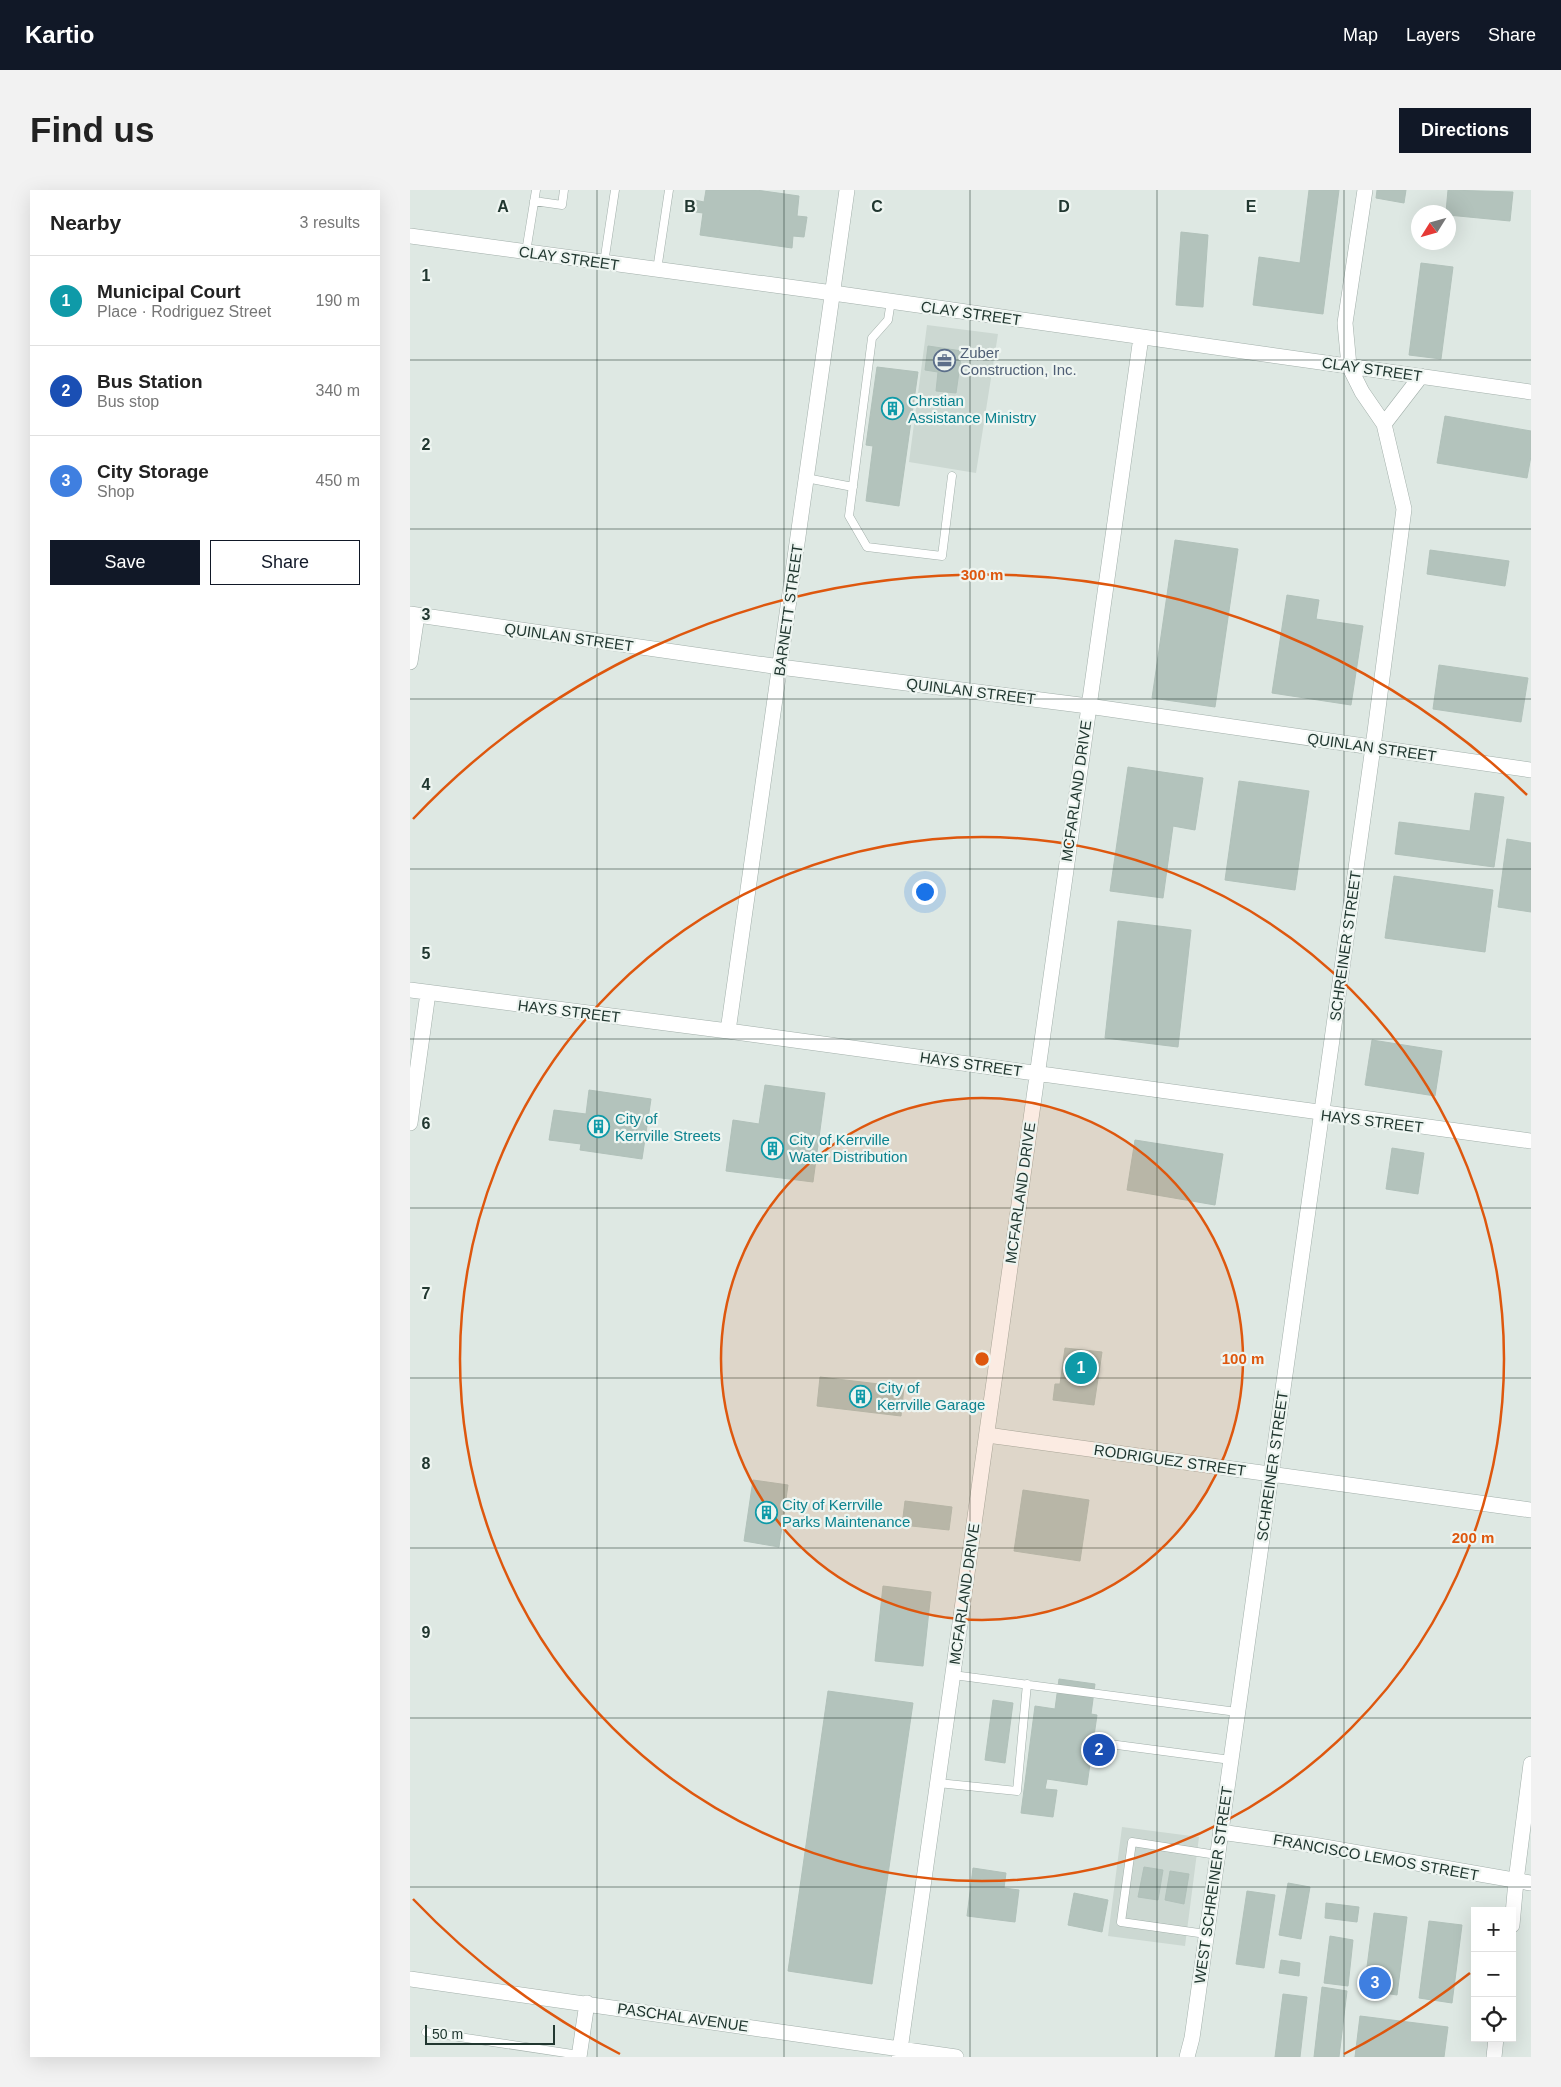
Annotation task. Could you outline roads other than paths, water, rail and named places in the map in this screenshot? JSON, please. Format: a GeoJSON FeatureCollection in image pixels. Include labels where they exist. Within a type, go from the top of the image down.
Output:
{"type":"FeatureCollection","features":[{"type":"Feature","properties":{"kind":"street","name":"BARNETT STREET"},"geometry":{"type":"LineString","coordinates":[[728,1031],[847,190]]}},
{"type":"Feature","properties":{"kind":"street","name":"SCHREINER STREET"},"geometry":{"type":"LineString","coordinates":[[1237,1712],[1374,747],[1404,509],[1384,424],[1362,392],[1349,366],[1345,323],[1365,190]]}},
{"type":"Feature","properties":{"kind":"street","name":"CLAY STREET"},"geometry":{"type":"LineString","coordinates":[[410,236],[891,301],[1531,392]]}},
{"type":"Feature","properties":{"kind":"street","name":"MCFARLAND DRIVE"},"geometry":{"type":"LineString","coordinates":[[900,2053],[1141,337]]}},
{"type":"Feature","properties":{"kind":"street"},"geometry":{"type":"LineString","coordinates":[[1384,424],[1421,376]]}},
{"type":"Feature","properties":{"kind":"street","name":"QUINLAN STREET"},"geometry":{"type":"LineString","coordinates":[[413,615],[780,667],[1088,706],[1531,770]]}},
{"type":"Feature","properties":{"kind":"street"},"geometry":{"type":"LineString","coordinates":[[410,662],[413,615]]}},
{"type":"Feature","properties":{"kind":"street","name":"HAYS STREET"},"geometry":{"type":"LineString","coordinates":[[410,990],[728,1031],[1321,1114],[1531,1141]]}},
{"type":"Feature","properties":{"kind":"street"},"geometry":{"type":"LineString","coordinates":[[410,1122],[428,993]]}},
{"type":"Feature","properties":{"kind":"street","name":"RODRIGUEZ STREET"},"geometry":{"type":"LineString","coordinates":[[987,1435],[1531,1510]]}},
{"type":"Feature","properties":{"kind":"street","name":"WEST SCHREINER STREET"},"geometry":{"type":"LineString","coordinates":[[1187,2057],[1237,1712]]}},
{"type":"Feature","properties":{"kind":"street"},"geometry":{"type":"LineString","coordinates":[[1514,1907],[1531,1764]]}},
{"type":"Feature","properties":{"kind":"street","name":"FRANCISCO LEMOS STREET"},"geometry":{"type":"LineString","coordinates":[[1220,1832],[1313,1845],[1531,1884]]}},
{"type":"Feature","properties":{"kind":"street","name":"PASCHAL AVENUE"},"geometry":{"type":"LineString","coordinates":[[410,1979],[587,2003],[900,2053],[956,2057]]}},
{"type":"Feature","properties":{"kind":"street"},"geometry":{"type":"LineString","coordinates":[[579,2056],[587,2003]]}},
{"type":"Feature","properties":{"kind":"street"},"geometry":{"type":"LineString","coordinates":[[1494,2057],[1496,2042]]}},
{"type":"Feature","properties":{"kind":"lane"},"geometry":{"type":"LineString","coordinates":[[526,252],[536,190]]}},
{"type":"Feature","properties":{"kind":"lane"},"geometry":{"type":"LineString","coordinates":[[534,200],[562,204],[564,190]]}},
{"type":"Feature","properties":{"kind":"lane"},"geometry":{"type":"LineString","coordinates":[[604,263],[615,190]]}},
{"type":"Feature","properties":{"kind":"lane"},"geometry":{"type":"LineString","coordinates":[[656,270],[669,190]]}},
{"type":"Feature","properties":{"kind":"lane"},"geometry":{"type":"LineString","coordinates":[[891,301],[888,320],[872,338],[849,516],[867,547],[942,556],[952,476]]}},
{"type":"Feature","properties":{"kind":"lane"},"geometry":{"type":"LineString","coordinates":[[806,478],[853,487]]}},
{"type":"Feature","properties":{"kind":"lane"},"geometry":{"type":"LineString","coordinates":[[953,1675],[1237,1712]]}},
{"type":"Feature","properties":{"kind":"lane"},"geometry":{"type":"LineString","coordinates":[[938,1783],[1016,1791],[1027,1684]]}},
{"type":"Feature","properties":{"kind":"lane"},"geometry":{"type":"LineString","coordinates":[[1102,1743],[1230,1760]]}},
{"type":"Feature","properties":{"kind":"lane"},"geometry":{"type":"LineString","coordinates":[[1206,1934],[1121,1922],[1132,1842],[1217,1855]]}},
{"type":"Feature","properties":{"kind":"lane"},"geometry":{"type":"LineString","coordinates":[[426,2032],[579,2056]]}},
{"type":"Feature","properties":{"kind":"place","name":"Zuber Construction, Inc."},"geometry":{"type":"Point","coordinates":[944,361]}},
{"type":"Feature","properties":{"kind":"place","name":"Chrstian Assistance Ministry"},"geometry":{"type":"Point","coordinates":[892,409]}},
{"type":"Feature","properties":{"kind":"place","name":"City of Kerrville Streets"},"geometry":{"type":"Point","coordinates":[599,1127]}},
{"type":"Feature","properties":{"kind":"place","name":"City of Kerrville Water Distribution"},"geometry":{"type":"Point","coordinates":[773,1148]}},
{"type":"Feature","properties":{"kind":"place","name":"Municipal Court"},"geometry":{"type":"Point","coordinates":[1081,1368]}},
{"type":"Feature","properties":{"kind":"place","name":"City of Kerrville Garage"},"geometry":{"type":"Point","coordinates":[861,1396]}},
{"type":"Feature","properties":{"kind":"place","name":"City of Kerrville Parks Maintenance"},"geometry":{"type":"Point","coordinates":[766,1513]}},
{"type":"Feature","properties":{"kind":"place","name":"Bus Station"},"geometry":{"type":"Point","coordinates":[1099,1750]}},
{"type":"Feature","properties":{"kind":"place","name":"City Storage"},"geometry":{"type":"Point","coordinates":[1375,1983]}}]}
